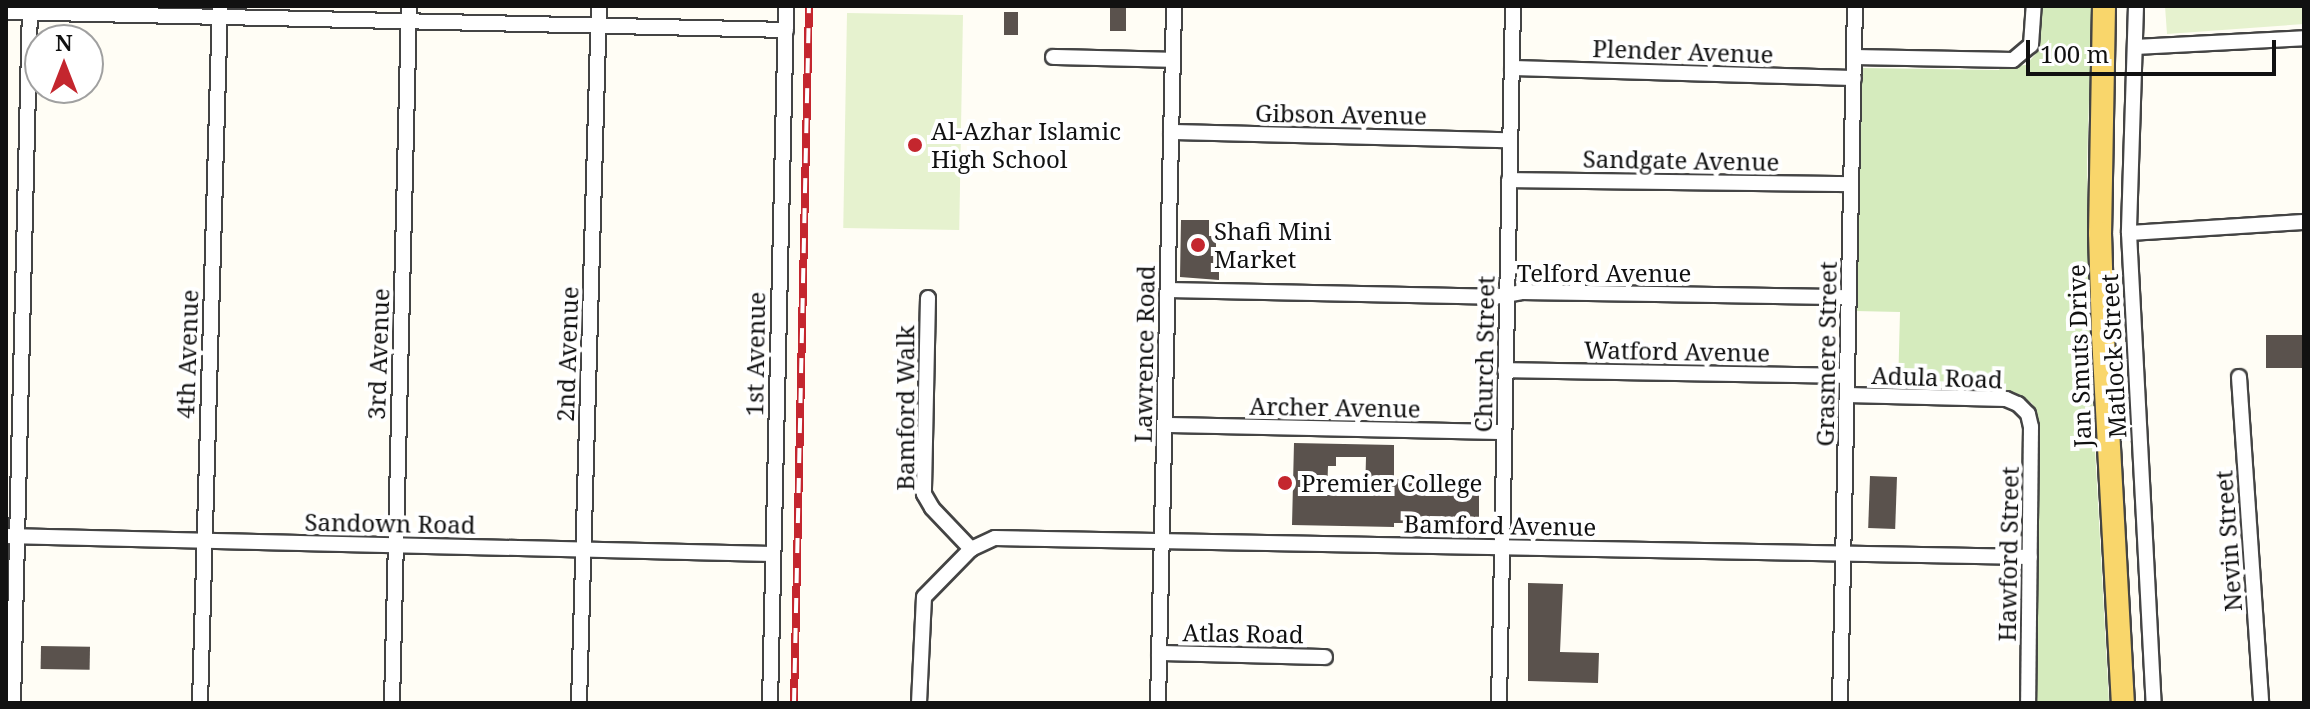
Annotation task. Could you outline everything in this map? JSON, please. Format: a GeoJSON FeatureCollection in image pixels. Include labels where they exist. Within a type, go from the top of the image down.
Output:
{"type":"FeatureCollection","features":[{"type":"Feature","properties":{"kind":"main road","name":"Jan Smuts Drive"},"geometry":{"type":"LineString","coordinates":[[2104,6],[2100,233],[2123,703]]}},
{"type":"Feature","properties":{"kind":"street","name":"2nd Avenue"},"geometry":{"type":"LineString","coordinates":[[579,703],[599,6]]}},
{"type":"Feature","properties":{"kind":"street","name":"1st Avenue"},"geometry":{"type":"LineString","coordinates":[[770,703],[786,6]]}},
{"type":"Feature","properties":{"kind":"street","name":"Lawrence Road"},"geometry":{"type":"LineString","coordinates":[[1158,703],[1174,6]]}},
{"type":"Feature","properties":{"kind":"street","name":"Church Street"},"geometry":{"type":"LineString","coordinates":[[1499,703],[1513,6]]}},
{"type":"Feature","properties":{"kind":"street","name":"Grasmere Street"},"geometry":{"type":"LineString","coordinates":[[1840,703],[1855,6]]}},
{"type":"Feature","properties":{"kind":"street"},"geometry":{"type":"LineString","coordinates":[[1854,57],[2013,60],[2024,55],[2031,45],[2034,6]]}},
{"type":"Feature","properties":{"kind":"street","name":"Matlock Street"},"geometry":{"type":"LineString","coordinates":[[2136,6],[2129,233],[2154,703]]}},
{"type":"Feature","properties":{"kind":"street"},"geometry":{"type":"LineString","coordinates":[[6,12],[30,9],[409,14],[599,25],[786,30]]}},
{"type":"Feature","properties":{"kind":"street"},"geometry":{"type":"LineString","coordinates":[[13,703],[11,536],[30,9]]}},
{"type":"Feature","properties":{"kind":"street","name":"4th Avenue"},"geometry":{"type":"LineString","coordinates":[[200,703],[220,11]]}},
{"type":"Feature","properties":{"kind":"street","name":"3rd Avenue"},"geometry":{"type":"LineString","coordinates":[[392,703],[409,14]]}},
{"type":"Feature","properties":{"kind":"street"},"geometry":{"type":"LineString","coordinates":[[2135,47],[2304,38]]}},
{"type":"Feature","properties":{"kind":"street"},"geometry":{"type":"LineString","coordinates":[[1053,57],[1172,60]]}},
{"type":"Feature","properties":{"kind":"street","name":"Plender Avenue"},"geometry":{"type":"LineString","coordinates":[[1512,68],[1854,78]]}},
{"type":"Feature","properties":{"kind":"street","name":"Gibson Avenue"},"geometry":{"type":"LineString","coordinates":[[1171,132],[1510,140]]}},
{"type":"Feature","properties":{"kind":"street","name":"Sandgate Avenue"},"geometry":{"type":"LineString","coordinates":[[1509,180],[1851,184]]}},
{"type":"Feature","properties":{"kind":"street"},"geometry":{"type":"LineString","coordinates":[[2129,233],[2304,222]]}},
{"type":"Feature","properties":{"kind":"street","name":"Telford Avenue"},"geometry":{"type":"LineString","coordinates":[[1168,290],[1849,297]]}},
{"type":"Feature","properties":{"kind":"street","name":"Bamford Walk"},"geometry":{"type":"LineString","coordinates":[[928,298],[924,494],[932,508],[971,549]]}},
{"type":"Feature","properties":{"kind":"street","name":"Watford Avenue"},"geometry":{"type":"LineString","coordinates":[[1505,370],[1847,376]]}},
{"type":"Feature","properties":{"kind":"street","name":"Nevin Street"},"geometry":{"type":"LineString","coordinates":[[2239,377],[2261,703]]}},
{"type":"Feature","properties":{"kind":"street","name":"Adula Road"},"geometry":{"type":"LineString","coordinates":[[1847,395],[2006,399],[2023,408]]}},
{"type":"Feature","properties":{"kind":"street","name":"Hawford Street"},"geometry":{"type":"LineString","coordinates":[[2023,408],[2031,427],[2028,703]]}},
{"type":"Feature","properties":{"kind":"street","name":"Archer Avenue"},"geometry":{"type":"LineString","coordinates":[[1165,425],[1504,432]]}},
{"type":"Feature","properties":{"kind":"street","name":"Sandown Road"},"geometry":{"type":"LineString","coordinates":[[11,536],[772,554]]}},
{"type":"Feature","properties":{"kind":"street","name":"Bamford Avenue"},"geometry":{"type":"LineString","coordinates":[[971,549],[1000,537],[2030,557]]}},
{"type":"Feature","properties":{"kind":"street"},"geometry":{"type":"LineString","coordinates":[[919,703],[924,597],[971,549]]}},
{"type":"Feature","properties":{"kind":"street","name":"Atlas Road"},"geometry":{"type":"LineString","coordinates":[[1159,653],[1325,657]]}},
{"type":"Feature","properties":{"kind":"green space"},"geometry":{"type":"Polygon","coordinates":[[[2041,6],[2092,6],[2087,162],[2090,358],[2109,703],[2036,703],[2038,422],[2032,403],[2012,392],[1898,389],[1900,312],[1855,311],[1861,68],[1999,70],[2001,67],[2026,65],[2039,50],[2041,6]]]}},
{"type":"Feature","properties":{"kind":"green space"},"geometry":{"type":"Polygon","coordinates":[[[2165,6],[2304,6],[2304,24],[2167,34],[2165,6]]]}},
{"type":"Feature","properties":{"kind":"green space","name":"Al-Azhar Islamic High School"},"geometry":{"type":"Polygon","coordinates":[[[847,13],[963,15],[959,230],[843,228],[847,13]]]}},
{"type":"Feature","properties":{"kind":"building"},"geometry":{"type":"Polygon","coordinates":[[[1110,6],[1126,6],[1126,31],[1110,31],[1110,6]]]}},
{"type":"Feature","properties":{"kind":"building"},"geometry":{"type":"Polygon","coordinates":[[[1004,12],[1018,12],[1018,35],[1004,35],[1004,12]]]}},
{"type":"Feature","properties":{"kind":"building","name":"Shafi Mini Market"},"geometry":{"type":"Polygon","coordinates":[[[1181,220],[1209,220],[1209,236],[1216,236],[1216,254],[1219,254],[1219,280],[1180,277],[1181,220]]]}},
{"type":"Feature","properties":{"kind":"building"},"geometry":{"type":"Polygon","coordinates":[[[2266,335],[2304,335],[2304,368],[2266,368],[2266,335]]]}},
{"type":"Feature","properties":{"kind":"building"},"geometry":{"type":"Polygon","coordinates":[[[1294,443],[1394,445],[1394,479],[1412,480],[1412,489],[1445,489],[1446,480],[1465,480],[1465,494],[1479,495],[1479,527],[1445,527],[1445,519],[1410,518],[1410,523],[1394,523],[1394,527],[1292,525],[1294,443]],[[1336,457],[1336,466],[1328,466],[1327,495],[1365,496],[1366,457],[1336,457]]]}},
{"type":"Feature","properties":{"kind":"building"},"geometry":{"type":"Polygon","coordinates":[[[1870,476],[1897,477],[1895,529],[1868,528],[1870,476]]]}},
{"type":"Feature","properties":{"kind":"building"},"geometry":{"type":"Polygon","coordinates":[[[1528,583],[1563,584],[1560,652],[1599,653],[1598,683],[1528,681],[1528,583]]]}},
{"type":"Feature","properties":{"kind":"building"},"geometry":{"type":"Polygon","coordinates":[[[41,646],[90,647],[90,670],[41,669],[41,646]]]}},
{"type":"Feature","properties":{"kind":"railway"},"geometry":{"type":"LineString","coordinates":[[794,703],[809,6]]}},
{"type":"Feature","properties":{"kind":"place","name":"Al-Azhar Islamic High School"},"geometry":{"type":"Point","coordinates":[915,145]}},
{"type":"Feature","properties":{"kind":"place","name":"Shafi Mini Market"},"geometry":{"type":"Point","coordinates":[1198,245]}},
{"type":"Feature","properties":{"kind":"place","name":"Premier College"},"geometry":{"type":"Point","coordinates":[1285,483]}}]}
